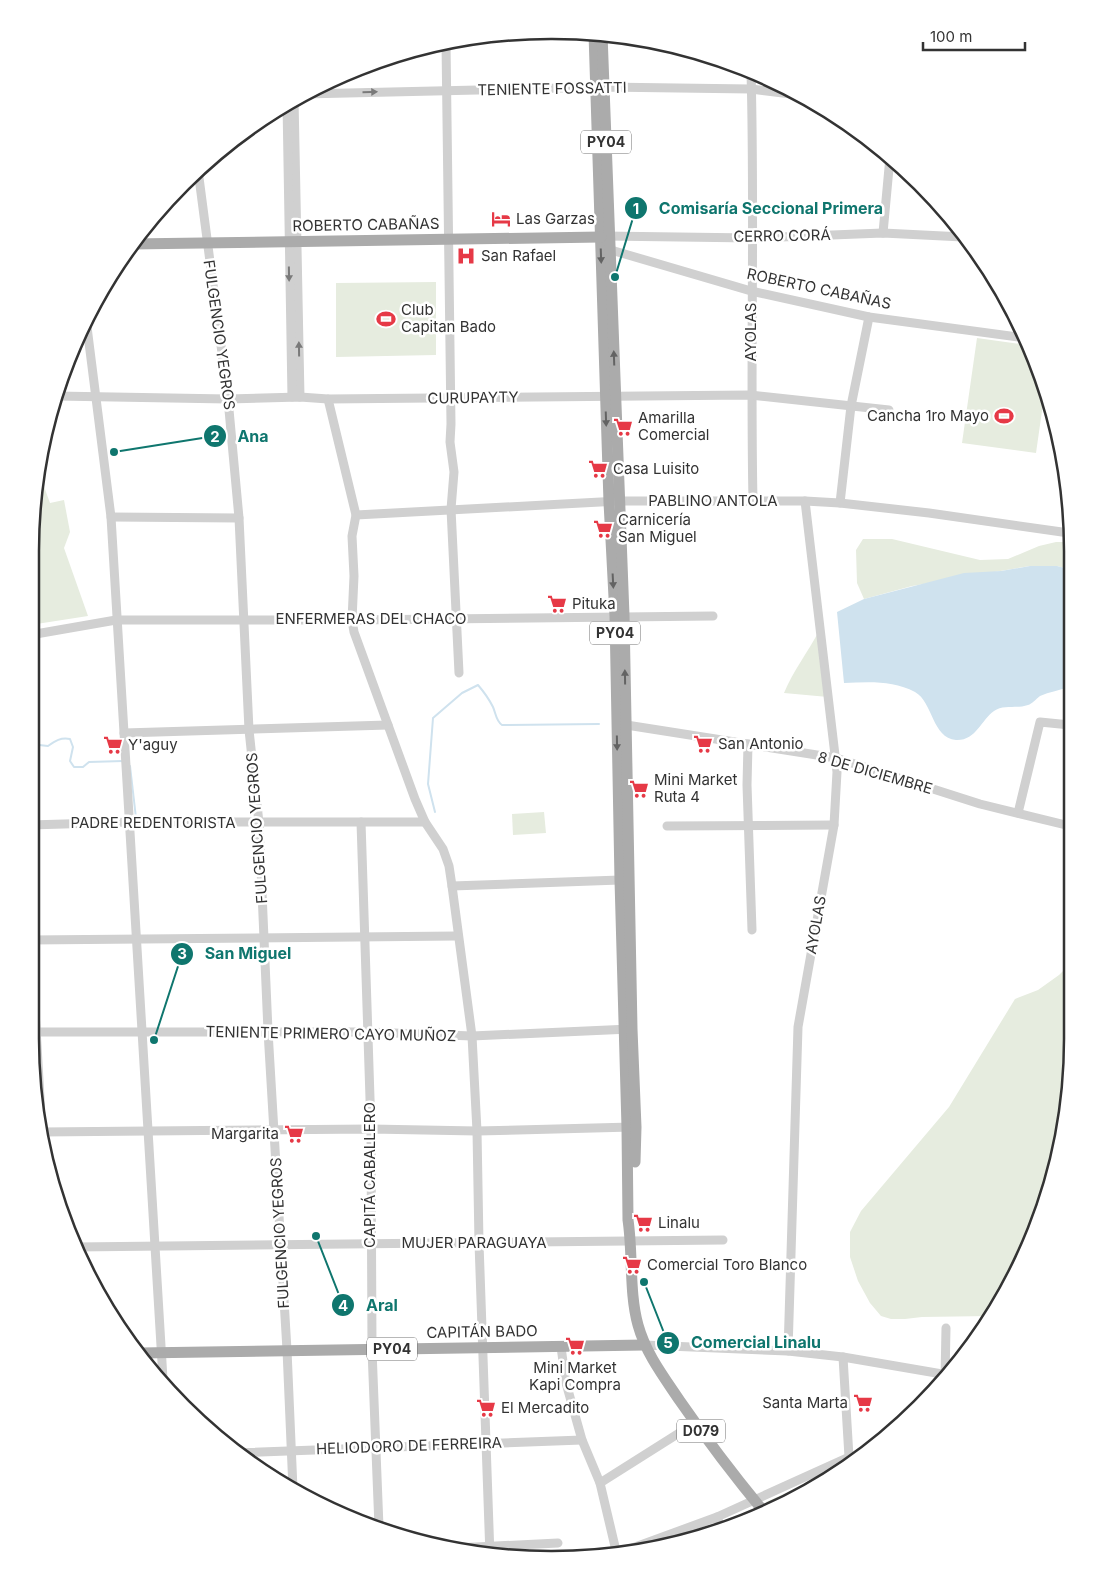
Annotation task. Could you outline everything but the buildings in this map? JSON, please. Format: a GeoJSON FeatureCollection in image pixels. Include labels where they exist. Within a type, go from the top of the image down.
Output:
{"type":"FeatureCollection","features":[{"type":"Feature","properties":{"kind":"main road","name":"PY04"},"geometry":{"type":"LineString","coordinates":[[595,41],[600,88]]}},
{"type":"Feature","properties":{"kind":"main road","name":"PY04"},"geometry":{"type":"LineString","coordinates":[[602,42],[600,88],[614,502],[620,616],[628,1030]]}},
{"type":"Feature","properties":{"kind":"main road","name":"PY04"},"geometry":{"type":"LineString","coordinates":[[605,236],[611,250],[610,396]]}},
{"type":"Feature","properties":{"kind":"main road","name":"ROBERTO CABAÑAS"},"geometry":{"type":"LineString","coordinates":[[142,244],[605,236]]}},
{"type":"Feature","properties":{"kind":"main road","name":"PY04"},"geometry":{"type":"LineString","coordinates":[[622,724],[620,880],[632,1127],[633,1220],[631,1237],[635,1309],[644,1345]]}},
{"type":"Feature","properties":{"kind":"main road","name":"CAPITÁN BADO"},"geometry":{"type":"LineString","coordinates":[[146,1353],[644,1345]]}},
{"type":"Feature","properties":{"kind":"main road","name":"D079"},"geometry":{"type":"LineString","coordinates":[[644,1345],[655,1365],[696,1423],[759,1507]]}},
{"type":"Feature","properties":{"kind":"street"},"geometry":{"type":"LineString","coordinates":[[446,50],[448,398],[445,424],[448,449],[454,472],[451,510],[459,673]]}},
{"type":"Feature","properties":{"kind":"street"},"geometry":{"type":"LineString","coordinates":[[442,51],[445,91]]}},
{"type":"Feature","properties":{"kind":"street","name":"AYOLAS"},"geometry":{"type":"LineString","coordinates":[[750,79],[753,238],[750,395],[753,501]]}},
{"type":"Feature","properties":{"kind":"street","name":"TENIENTE FOSSATTI"},"geometry":{"type":"LineString","coordinates":[[322,94],[600,88],[751,89],[779,92]]}},
{"type":"Feature","properties":{"kind":"street"},"geometry":{"type":"LineString","coordinates":[[292,241],[294,108]]}},
{"type":"Feature","properties":{"kind":"street"},"geometry":{"type":"LineString","coordinates":[[286,113],[296,397]]}},
{"type":"Feature","properties":{"kind":"street"},"geometry":{"type":"LineString","coordinates":[[883,233],[889,165]]}},
{"type":"Feature","properties":{"kind":"street","name":"FULGENCIO YEGROS"},"geometry":{"type":"LineString","coordinates":[[199,179],[228,399],[239,518],[250,730],[259,823],[263,938],[293,1482]]}},
{"type":"Feature","properties":{"kind":"street","name":"CERRO CORÁ"},"geometry":{"type":"LineString","coordinates":[[605,236],[753,238],[883,233],[956,237]]}},
{"type":"Feature","properties":{"kind":"street","name":"ROBERTO CABAÑAS"},"geometry":{"type":"LineString","coordinates":[[611,250],[751,291],[869,317],[1016,337]]}},
{"type":"Feature","properties":{"kind":"street"},"geometry":{"type":"LineString","coordinates":[[840,503],[851,406],[869,317]]}},
{"type":"Feature","properties":{"kind":"street"},"geometry":{"type":"LineString","coordinates":[[88,334],[111,517],[116,620],[131,822],[163,1373]]}},
{"type":"Feature","properties":{"kind":"street","name":"CURUPAYTY"},"geometry":{"type":"LineString","coordinates":[[63,396],[228,399],[296,397],[328,399],[750,395],[889,410]]}},
{"type":"Feature","properties":{"kind":"street"},"geometry":{"type":"LineString","coordinates":[[328,399],[356,515],[352,536],[354,576],[352,620],[354,632],[415,799],[426,822],[443,849],[449,866],[452,886],[457,936],[472,1036],[477,1131],[478,1244],[490,1547]]}},
{"type":"Feature","properties":{"kind":"street","name":"AYOLAS"},"geometry":{"type":"LineString","coordinates":[[788,1351],[798,1027],[834,825],[837,772],[805,501]]}},
{"type":"Feature","properties":{"kind":"street","name":"PABLINO ANTOLA"},"geometry":{"type":"LineString","coordinates":[[356,515],[614,502],[805,501],[929,513],[1063,533]]}},
{"type":"Feature","properties":{"kind":"street"},"geometry":{"type":"LineString","coordinates":[[111,517],[239,518]]}},
{"type":"Feature","properties":{"kind":"street","name":"ENFERMERAS DEL CHACO"},"geometry":{"type":"LineString","coordinates":[[39,633],[116,620],[352,620],[713,616]]}},
{"type":"Feature","properties":{"kind":"street"},"geometry":{"type":"LineString","coordinates":[[1018,813],[1040,722],[1064,724]]}},
{"type":"Feature","properties":{"kind":"street","name":"8 DE DICIEMBRE"},"geometry":{"type":"LineString","coordinates":[[622,724],[836,758],[980,804],[1064,824]]}},
{"type":"Feature","properties":{"kind":"street"},"geometry":{"type":"LineString","coordinates":[[124,733],[388,725]]}},
{"type":"Feature","properties":{"kind":"street"},"geometry":{"type":"LineString","coordinates":[[748,744],[747,785],[752,930]]}},
{"type":"Feature","properties":{"kind":"street","name":"PADRE REDENTORISTA"},"geometry":{"type":"LineString","coordinates":[[39,825],[131,822],[426,822]]}},
{"type":"Feature","properties":{"kind":"street","name":"CAPITÁ CABALLERO"},"geometry":{"type":"LineString","coordinates":[[361,822],[371,1129],[370,1243],[372,1350],[379,1521]]}},
{"type":"Feature","properties":{"kind":"street"},"geometry":{"type":"LineString","coordinates":[[667,826],[834,825]]}},
{"type":"Feature","properties":{"kind":"street"},"geometry":{"type":"LineString","coordinates":[[452,886],[620,880]]}},
{"type":"Feature","properties":{"kind":"street"},"geometry":{"type":"LineString","coordinates":[[39,940],[457,936]]}},
{"type":"Feature","properties":{"kind":"street","name":"TENIENTE PRIMERO CAYO MUÑOZ"},"geometry":{"type":"LineString","coordinates":[[39,1032],[368,1032],[472,1036],[628,1030]]}},
{"type":"Feature","properties":{"kind":"street"},"geometry":{"type":"LineString","coordinates":[[48,1132],[371,1129],[477,1131],[632,1127]]}},
{"type":"Feature","properties":{"kind":"street","name":"MUJER PARAGUAYA"},"geometry":{"type":"LineString","coordinates":[[84,1247],[370,1243],[478,1244],[631,1237],[723,1240]]}},
{"type":"Feature","properties":{"kind":"street"},"geometry":{"type":"LineString","coordinates":[[946,1328],[946,1366]]}},
{"type":"Feature","properties":{"kind":"street"},"geometry":{"type":"LineString","coordinates":[[644,1345],[788,1351],[843,1357],[939,1375]]}},
{"type":"Feature","properties":{"kind":"street"},"geometry":{"type":"LineString","coordinates":[[562,1347],[566,1383],[582,1440],[600,1483],[615,1547]]}},
{"type":"Feature","properties":{"kind":"street"},"geometry":{"type":"LineString","coordinates":[[843,1357],[851,1454]]}},
{"type":"Feature","properties":{"kind":"street"},"geometry":{"type":"LineString","coordinates":[[600,1483],[696,1423]]}},
{"type":"Feature","properties":{"kind":"street","name":"HELIODORO DE FERREIRA"},"geometry":{"type":"LineString","coordinates":[[250,1453],[582,1440]]}},
{"type":"Feature","properties":{"kind":"street"},"geometry":{"type":"LineString","coordinates":[[656,1540],[717,1517],[837,1464]]}},
{"type":"Feature","properties":{"kind":"street"},"geometry":{"type":"LineString","coordinates":[[717,1517],[719,1523]]}},
{"type":"Feature","properties":{"kind":"street"},"geometry":{"type":"LineString","coordinates":[[507,1549],[558,1543]]}},
{"type":"Feature","properties":{"kind":"shaded area","name":"Club Capitan Bado"},"geometry":{"type":"Polygon","coordinates":[[[436,282],[436,355],[336,357],[336,283],[436,282]]]}},
{"type":"Feature","properties":{"kind":"shaded area","name":"Cancha 1ro Mayo"},"geometry":{"type":"Polygon","coordinates":[[[977,338],[1020,344],[1043,406],[1036,453],[962,443],[977,338]]]}},
{"type":"Feature","properties":{"kind":"shaded area"},"geometry":{"type":"Polygon","coordinates":[[[43,484],[50,503],[64,500],[70,532],[64,548],[88,616],[39,624],[40,518],[43,484]]]}},
{"type":"Feature","properties":{"kind":"shaded area"},"geometry":{"type":"Polygon","coordinates":[[[863,539],[892,539],[980,560],[1008,559],[1039,546],[1064,542],[1064,568],[1030,566],[912,586],[864,599],[857,583],[856,550],[863,539]]]}},
{"type":"Feature","properties":{"kind":"shaded area"},"geometry":{"type":"Polygon","coordinates":[[[819,631],[828,697],[784,693],[792,677],[819,631]]]}},
{"type":"Feature","properties":{"kind":"shaded area"},"geometry":{"type":"Polygon","coordinates":[[[544,812],[546,833],[513,835],[512,814],[544,812]]]}},
{"type":"Feature","properties":{"kind":"shaded area"},"geometry":{"type":"Polygon","coordinates":[[[1064,970],[1063,1072],[1054,1139],[1037,1203],[1025,1235],[996,1295],[982,1316],[891,1319],[881,1316],[870,1303],[858,1281],[850,1257],[850,1232],[861,1211],[949,1107],[1015,999],[1038,990],[1064,970]]]}},
{"type":"Feature","properties":{"kind":"shaded area"},"geometry":{"type":"Polygon","coordinates":[[[805,1484],[767,1503],[766,1502],[805,1484]]]}},
{"type":"Feature","properties":{"kind":"water"},"geometry":{"type":"Polygon","coordinates":[[[1030,566],[1064,568],[1064,689],[1040,696],[1028,705],[998,709],[989,715],[969,737],[956,740],[948,738],[942,733],[937,727],[926,703],[915,692],[898,685],[871,682],[844,683],[837,612],[864,599],[964,573],[1001,571],[1030,566]]]}},
{"type":"Feature","properties":{"kind":"waterway"},"geometry":{"type":"LineString","coordinates":[[435,812],[428,784],[433,718],[462,693],[478,685],[490,701],[497,719],[502,725],[599,724]]}},
{"type":"Feature","properties":{"kind":"waterway"},"geometry":{"type":"LineString","coordinates":[[39,745],[48,746],[61,739],[70,739],[73,747],[70,761],[74,767],[83,767],[89,762],[123,761]]}},
{"type":"Feature","properties":{"kind":"waterway"},"geometry":{"type":"LineString","coordinates":[[130,766],[136,818]]}},
{"type":"Feature","properties":{"kind":"place","name":"Las Garzas"},"geometry":{"type":"Point","coordinates":[501,219]}},
{"type":"Feature","properties":{"kind":"place","name":"San Rafael"},"geometry":{"type":"Point","coordinates":[466,256]}},
{"type":"Feature","properties":{"kind":"place","name":"Comisaría Seccional Primera"},"geometry":{"type":"Point","coordinates":[615,277]}},
{"type":"Feature","properties":{"kind":"place","name":"Club Capitan Bado"},"geometry":{"type":"Point","coordinates":[386,319]}},
{"type":"Feature","properties":{"kind":"place","name":"Cancha 1ro Mayo"},"geometry":{"type":"Point","coordinates":[1004,416]}},
{"type":"Feature","properties":{"kind":"place","name":"Amarilla Comercial"},"geometry":{"type":"Point","coordinates":[623,427]}},
{"type":"Feature","properties":{"kind":"place","name":"Ana"},"geometry":{"type":"Point","coordinates":[114,452]}},
{"type":"Feature","properties":{"kind":"place","name":"Casa Luisito"},"geometry":{"type":"Point","coordinates":[598,469]}},
{"type":"Feature","properties":{"kind":"place","name":"Carnicería San Miguel"},"geometry":{"type":"Point","coordinates":[603,529]}},
{"type":"Feature","properties":{"kind":"place","name":"Pituka"},"geometry":{"type":"Point","coordinates":[557,604]}},
{"type":"Feature","properties":{"kind":"place","name":"San Antonio"},"geometry":{"type":"Point","coordinates":[703,744]}},
{"type":"Feature","properties":{"kind":"place","name":"Y'aguy"},"geometry":{"type":"Point","coordinates":[113,745]}},
{"type":"Feature","properties":{"kind":"place","name":"Mini Market Ruta 4"},"geometry":{"type":"Point","coordinates":[639,789]}},
{"type":"Feature","properties":{"kind":"place","name":"San Miguel"},"geometry":{"type":"Point","coordinates":[154,1040]}},
{"type":"Feature","properties":{"kind":"place","name":"Margarita"},"geometry":{"type":"Point","coordinates":[294,1134]}},
{"type":"Feature","properties":{"kind":"place","name":"Linalu"},"geometry":{"type":"Point","coordinates":[643,1223]}},
{"type":"Feature","properties":{"kind":"place","name":"Aral"},"geometry":{"type":"Point","coordinates":[316,1236]}},
{"type":"Feature","properties":{"kind":"place","name":"Comercial Toro Blanco"},"geometry":{"type":"Point","coordinates":[632,1265]}},
{"type":"Feature","properties":{"kind":"place","name":"Comercial Linalu"},"geometry":{"type":"Point","coordinates":[644,1282]}},
{"type":"Feature","properties":{"kind":"place","name":"Mini Market Kapi Compra"},"geometry":{"type":"Point","coordinates":[575,1346]}},
{"type":"Feature","properties":{"kind":"place","name":"Santa Marta"},"geometry":{"type":"Point","coordinates":[863,1403]}},
{"type":"Feature","properties":{"kind":"place","name":"El Mercadito"},"geometry":{"type":"Point","coordinates":[486,1408]}}]}
